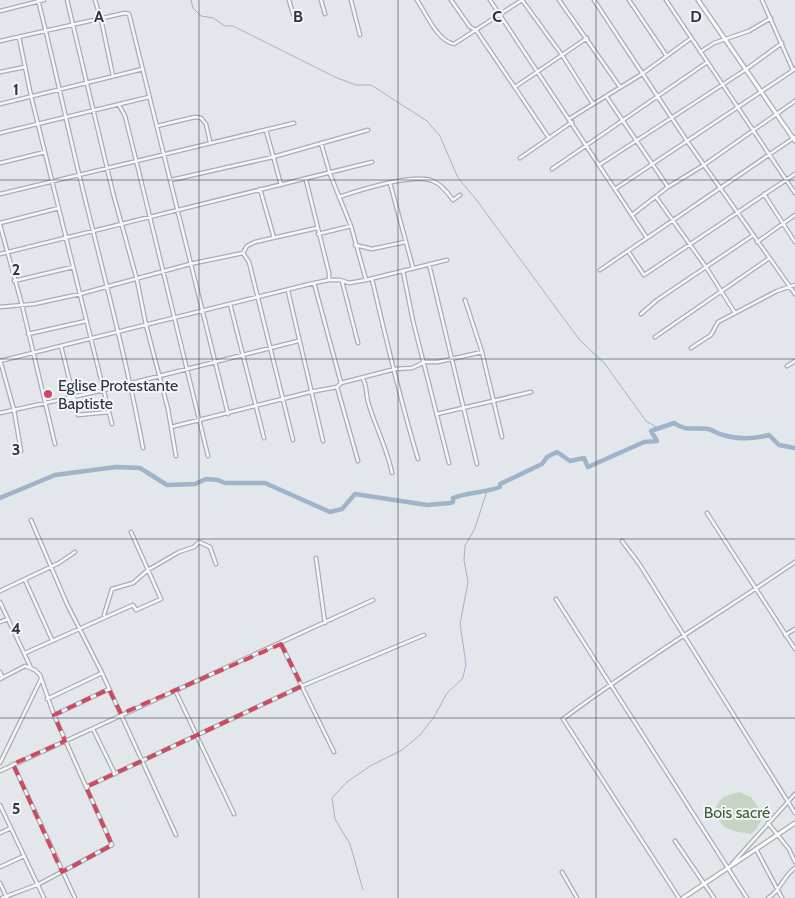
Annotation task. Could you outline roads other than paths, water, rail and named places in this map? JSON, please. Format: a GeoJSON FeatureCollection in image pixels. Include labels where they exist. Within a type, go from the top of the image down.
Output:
{"type":"FeatureCollection","features":[{"type":"Feature","properties":{"kind":"street"},"geometry":{"type":"LineString","coordinates":[[0,11],[44,0]]}},
{"type":"Feature","properties":{"kind":"street"},"geometry":{"type":"LineString","coordinates":[[67,0],[95,110],[107,167],[137,280],[176,456]]}},
{"type":"Feature","properties":{"kind":"street"},"geometry":{"type":"LineString","coordinates":[[95,0],[102,19],[113,76]]}},
{"type":"Feature","properties":{"kind":"street"},"geometry":{"type":"LineString","coordinates":[[289,0],[293,14]]}},
{"type":"Feature","properties":{"kind":"street"},"geometry":{"type":"LineString","coordinates":[[321,0],[325,14]]}},
{"type":"Feature","properties":{"kind":"street"},"geometry":{"type":"LineString","coordinates":[[351,0],[360,34]]}},
{"type":"Feature","properties":{"kind":"street"},"geometry":{"type":"LineString","coordinates":[[417,0],[448,43],[454,44],[522,0],[562,55],[593,104]]}},
{"type":"Feature","properties":{"kind":"street"},"geometry":{"type":"LineString","coordinates":[[452,0],[470,27],[476,30],[548,138]]}},
{"type":"Feature","properties":{"kind":"street"},"geometry":{"type":"LineString","coordinates":[[490,0],[588,145],[647,238]]}},
{"type":"Feature","properties":{"kind":"street"},"geometry":{"type":"LineString","coordinates":[[559,0],[620,87]]}},
{"type":"Feature","properties":{"kind":"street"},"geometry":{"type":"LineString","coordinates":[[594,0],[687,141],[768,259],[795,294]]}},
{"type":"Feature","properties":{"kind":"street"},"geometry":{"type":"LineString","coordinates":[[629,0],[666,55]]}},
{"type":"Feature","properties":{"kind":"street"},"geometry":{"type":"LineString","coordinates":[[666,0],[721,86],[795,193]]}},
{"type":"Feature","properties":{"kind":"street"},"geometry":{"type":"LineString","coordinates":[[600,270],[794,139],[698,0]]}},
{"type":"Feature","properties":{"kind":"street"},"geometry":{"type":"LineString","coordinates":[[615,189],[794,70],[763,0]]}},
{"type":"Feature","properties":{"kind":"street"},"geometry":{"type":"LineString","coordinates":[[38,1],[107,285],[122,358],[131,383],[143,448]]}},
{"type":"Feature","properties":{"kind":"street"},"geometry":{"type":"LineString","coordinates":[[0,42],[73,24],[125,13],[129,14],[171,180],[176,209],[204,310],[228,414]]}},
{"type":"Feature","properties":{"kind":"street"},"geometry":{"type":"LineString","coordinates":[[700,52],[724,39],[749,31],[771,18]]}},
{"type":"Feature","properties":{"kind":"street"},"geometry":{"type":"LineString","coordinates":[[19,37],[31,96],[112,424]]}},
{"type":"Feature","properties":{"kind":"street"},"geometry":{"type":"LineString","coordinates":[[515,87],[587,38]]}},
{"type":"Feature","properties":{"kind":"street"},"geometry":{"type":"LineString","coordinates":[[520,158],[593,104],[642,74],[690,39]]}},
{"type":"Feature","properties":{"kind":"street"},"geometry":{"type":"LineString","coordinates":[[600,165],[745,70],[782,43]]}},
{"type":"Feature","properties":{"kind":"street"},"geometry":{"type":"LineString","coordinates":[[552,168],[706,63]]}},
{"type":"Feature","properties":{"kind":"street"},"geometry":{"type":"LineString","coordinates":[[0,72],[25,67]]}},
{"type":"Feature","properties":{"kind":"street"},"geometry":{"type":"LineString","coordinates":[[0,104],[143,69]]}},
{"type":"Feature","properties":{"kind":"street"},"geometry":{"type":"LineString","coordinates":[[606,96],[668,187]]}},
{"type":"Feature","properties":{"kind":"street"},"geometry":{"type":"LineString","coordinates":[[0,133],[150,97]]}},
{"type":"Feature","properties":{"kind":"street"},"geometry":{"type":"LineString","coordinates":[[632,216],[668,187],[704,165],[795,102]]}},
{"type":"Feature","properties":{"kind":"street"},"geometry":{"type":"LineString","coordinates":[[118,105],[124,116],[136,160],[185,369],[208,456]]}},
{"type":"Feature","properties":{"kind":"street"},"geometry":{"type":"LineString","coordinates":[[157,126],[189,118],[201,118],[206,124],[210,142]]}},
{"type":"Feature","properties":{"kind":"street"},"geometry":{"type":"LineString","coordinates":[[0,194],[294,123]]}},
{"type":"Feature","properties":{"kind":"street"},"geometry":{"type":"LineString","coordinates":[[266,130],[281,185]]}},
{"type":"Feature","properties":{"kind":"street"},"geometry":{"type":"LineString","coordinates":[[171,180],[273,157],[368,130]]}},
{"type":"Feature","properties":{"kind":"street"},"geometry":{"type":"LineString","coordinates":[[321,143],[330,174],[351,226],[366,280]]}},
{"type":"Feature","properties":{"kind":"street"},"geometry":{"type":"LineString","coordinates":[[0,163],[45,152]]}},
{"type":"Feature","properties":{"kind":"street"},"geometry":{"type":"LineString","coordinates":[[0,254],[66,239],[176,209],[194,207],[260,189],[306,180],[372,162]]}},
{"type":"Feature","properties":{"kind":"street"},"geometry":{"type":"LineString","coordinates":[[628,250],[644,275],[795,174]]}},
{"type":"Feature","properties":{"kind":"street"},"geometry":{"type":"LineString","coordinates":[[339,197],[390,183],[413,179],[431,180],[453,200],[460,195]]}},
{"type":"Feature","properties":{"kind":"street"},"geometry":{"type":"LineString","coordinates":[[306,180],[329,280]]}},
{"type":"Feature","properties":{"kind":"street"},"geometry":{"type":"LineString","coordinates":[[390,183],[413,268]]}},
{"type":"Feature","properties":{"kind":"street"},"geometry":{"type":"LineString","coordinates":[[260,189],[274,238]]}},
{"type":"Feature","properties":{"kind":"street"},"geometry":{"type":"LineString","coordinates":[[764,194],[795,242]]}},
{"type":"Feature","properties":{"kind":"street"},"geometry":{"type":"LineString","coordinates":[[656,197],[706,267],[735,313]]}},
{"type":"Feature","properties":{"kind":"street"},"geometry":{"type":"LineString","coordinates":[[54,444],[43,403],[22,305],[6,252],[0,224],[59,208]]}},
{"type":"Feature","properties":{"kind":"street"},"geometry":{"type":"LineString","coordinates":[[757,242],[795,215]]}},
{"type":"Feature","properties":{"kind":"street"},"geometry":{"type":"LineString","coordinates":[[318,234],[351,226]]}},
{"type":"Feature","properties":{"kind":"street"},"geometry":{"type":"LineString","coordinates":[[0,307],[22,305],[80,294],[107,285],[137,280],[190,264],[243,253],[250,243],[317,228]]}},
{"type":"Feature","properties":{"kind":"street"},"geometry":{"type":"LineString","coordinates":[[641,314],[657,300],[752,235]]}},
{"type":"Feature","properties":{"kind":"street"},"geometry":{"type":"LineString","coordinates":[[355,245],[372,248],[405,242]]}},
{"type":"Feature","properties":{"kind":"street"},"geometry":{"type":"LineString","coordinates":[[243,253],[249,262],[259,299],[269,348],[284,398],[293,440]]}},
{"type":"Feature","properties":{"kind":"street"},"geometry":{"type":"LineString","coordinates":[[655,337],[768,259]]}},
{"type":"Feature","properties":{"kind":"street"},"geometry":{"type":"LineString","coordinates":[[22,451],[14,410],[0,360],[90,340],[204,310],[259,299],[314,283],[329,280],[349,283],[447,260]]}},
{"type":"Feature","properties":{"kind":"street"},"geometry":{"type":"LineString","coordinates":[[429,264],[477,464]]}},
{"type":"Feature","properties":{"kind":"street"},"geometry":{"type":"LineString","coordinates":[[14,281],[73,267]]}},
{"type":"Feature","properties":{"kind":"street"},"geometry":{"type":"LineString","coordinates":[[403,271],[413,321],[425,362],[449,463]]}},
{"type":"Feature","properties":{"kind":"street"},"geometry":{"type":"LineString","coordinates":[[329,274],[334,281]]}},
{"type":"Feature","properties":{"kind":"street"},"geometry":{"type":"LineString","coordinates":[[372,279],[402,405],[418,459]]}},
{"type":"Feature","properties":{"kind":"street"},"geometry":{"type":"LineString","coordinates":[[342,281],[358,343]]}},
{"type":"Feature","properties":{"kind":"street"},"geometry":{"type":"LineString","coordinates":[[314,283],[341,383]]}},
{"type":"Feature","properties":{"kind":"street"},"geometry":{"type":"LineString","coordinates":[[691,348],[711,335],[718,322],[795,284]]}},
{"type":"Feature","properties":{"kind":"street"},"geometry":{"type":"LineString","coordinates":[[288,291],[298,341],[323,441]]}},
{"type":"Feature","properties":{"kind":"street"},"geometry":{"type":"LineString","coordinates":[[465,300],[482,352],[502,437]]}},
{"type":"Feature","properties":{"kind":"street"},"geometry":{"type":"LineString","coordinates":[[230,304],[264,438]]}},
{"type":"Feature","properties":{"kind":"street"},"geometry":{"type":"LineString","coordinates":[[28,334],[86,322]]}},
{"type":"Feature","properties":{"kind":"street"},"geometry":{"type":"LineString","coordinates":[[0,413],[74,395],[104,390],[216,360],[298,341]]}},
{"type":"Feature","properties":{"kind":"street"},"geometry":{"type":"LineString","coordinates":[[62,346],[78,415],[109,412]]}},
{"type":"Feature","properties":{"kind":"street"},"geometry":{"type":"LineString","coordinates":[[171,427],[228,414],[284,398],[337,387],[341,383],[395,370],[412,368],[425,362],[438,362],[482,352]]}},
{"type":"Feature","properties":{"kind":"street"},"geometry":{"type":"LineString","coordinates":[[787,366],[795,361]]}},
{"type":"Feature","properties":{"kind":"street"},"geometry":{"type":"LineString","coordinates":[[363,379],[368,402],[382,444],[388,455],[392,473]]}},
{"type":"Feature","properties":{"kind":"street"},"geometry":{"type":"LineString","coordinates":[[337,387],[358,461]]}},
{"type":"Feature","properties":{"kind":"street"},"geometry":{"type":"LineString","coordinates":[[437,414],[531,392]]}},
{"type":"Feature","properties":{"kind":"street"},"geometry":{"type":"LineString","coordinates":[[707,513],[795,649]]}},
{"type":"Feature","properties":{"kind":"street"},"geometry":{"type":"LineString","coordinates":[[31,520],[79,628],[102,673],[176,835]]}},
{"type":"Feature","properties":{"kind":"street"},"geometry":{"type":"LineString","coordinates":[[25,653],[104,616],[133,605],[136,610],[161,599],[131,532]]}},
{"type":"Feature","properties":{"kind":"street"},"geometry":{"type":"LineString","coordinates":[[104,616],[112,589],[133,583],[148,570],[179,552],[194,547],[198,542],[210,547],[216,564]]}},
{"type":"Feature","properties":{"kind":"street"},"geometry":{"type":"LineString","coordinates":[[622,542],[640,564],[683,636],[795,813]]}},
{"type":"Feature","properties":{"kind":"street"},"geometry":{"type":"LineString","coordinates":[[0,590],[51,567],[75,552]]}},
{"type":"Feature","properties":{"kind":"street"},"geometry":{"type":"LineString","coordinates":[[316,558],[325,623]]}},
{"type":"Feature","properties":{"kind":"street"},"geometry":{"type":"LineString","coordinates":[[679,898],[562,720],[610,683],[795,562]]}},
{"type":"Feature","properties":{"kind":"street"},"geometry":{"type":"LineString","coordinates":[[24,579],[52,640]]}},
{"type":"Feature","properties":{"kind":"street"},"geometry":{"type":"LineString","coordinates":[[556,599],[747,898]]}},
{"type":"Feature","properties":{"kind":"street"},"geometry":{"type":"LineString","coordinates":[[0,770],[121,714],[281,644],[373,600]]}},
{"type":"Feature","properties":{"kind":"street"},"geometry":{"type":"LineString","coordinates":[[0,602],[31,668],[41,679],[47,699],[112,845],[38,884],[2,898]]}},
{"type":"Feature","properties":{"kind":"street"},"geometry":{"type":"LineString","coordinates":[[0,622],[8,619]]}},
{"type":"Feature","properties":{"kind":"street"},"geometry":{"type":"LineString","coordinates":[[785,635],[795,629]]}},
{"type":"Feature","properties":{"kind":"street"},"geometry":{"type":"LineString","coordinates":[[86,787],[302,686],[424,635]]}},
{"type":"Feature","properties":{"kind":"street"},"geometry":{"type":"LineString","coordinates":[[281,644],[334,752]]}},
{"type":"Feature","properties":{"kind":"street"},"geometry":{"type":"LineString","coordinates":[[0,672],[1,678],[25,666],[31,668]]}},
{"type":"Feature","properties":{"kind":"street"},"geometry":{"type":"LineString","coordinates":[[47,699],[102,673]]}},
{"type":"Feature","properties":{"kind":"street"},"geometry":{"type":"LineString","coordinates":[[0,763],[41,679]]}},
{"type":"Feature","properties":{"kind":"street"},"geometry":{"type":"LineString","coordinates":[[54,715],[109,689]]}},
{"type":"Feature","properties":{"kind":"street"},"geometry":{"type":"LineString","coordinates":[[175,690],[234,814]]}},
{"type":"Feature","properties":{"kind":"street"},"geometry":{"type":"LineString","coordinates":[[93,728],[115,774]]}},
{"type":"Feature","properties":{"kind":"street"},"geometry":{"type":"LineString","coordinates":[[13,764],[75,898]]}},
{"type":"Feature","properties":{"kind":"street"},"geometry":{"type":"LineString","coordinates":[[728,869],[795,794]]}},
{"type":"Feature","properties":{"kind":"street"},"geometry":{"type":"LineString","coordinates":[[0,806],[44,898]]}},
{"type":"Feature","properties":{"kind":"street"},"geometry":{"type":"LineString","coordinates":[[768,823],[789,849],[795,862]]}},
{"type":"Feature","properties":{"kind":"street"},"geometry":{"type":"LineString","coordinates":[[683,898],[704,882],[728,869],[795,823]]}},
{"type":"Feature","properties":{"kind":"street"},"geometry":{"type":"LineString","coordinates":[[0,833],[11,828]]}},
{"type":"Feature","properties":{"kind":"street"},"geometry":{"type":"LineString","coordinates":[[675,841],[714,898]]}},
{"type":"Feature","properties":{"kind":"street"},"geometry":{"type":"LineString","coordinates":[[756,849],[782,898]]}},
{"type":"Feature","properties":{"kind":"street"},"geometry":{"type":"LineString","coordinates":[[0,867],[24,856]]}},
{"type":"Feature","properties":{"kind":"street"},"geometry":{"type":"LineString","coordinates":[[768,898],[778,890],[789,873],[795,868]]}},
{"type":"Feature","properties":{"kind":"street"},"geometry":{"type":"LineString","coordinates":[[562,872],[577,898]]}},
{"type":"Feature","properties":{"kind":"street"},"geometry":{"type":"LineString","coordinates":[[0,882],[6,897]]}},
{"type":"Feature","properties":{"kind":"waterway"},"geometry":{"type":"LineString","coordinates":[[191,0],[193,8],[201,16],[213,18],[225,26],[233,26],[337,78],[356,85],[371,85],[427,121],[440,136],[458,178],[475,198],[579,339],[605,364],[646,421],[658,428]]}},
{"type":"Feature","properties":{"kind":"waterway"},"geometry":{"type":"LineString","coordinates":[[0,498],[55,475],[116,467],[140,468],[167,485],[195,484],[206,479],[225,483],[265,483],[330,512],[342,509],[355,494],[427,505],[450,503],[453,502],[453,498],[459,496],[500,487],[500,484],[542,464],[547,457],[557,452],[570,461],[584,458],[588,467],[644,442],[657,441],[651,431],[674,423],[691,429],[708,429],[735,438],[769,435],[779,445],[795,448]]}},
{"type":"Feature","properties":{"kind":"waterway"},"geometry":{"type":"LineString","coordinates":[[363,890],[350,844],[335,819],[332,798],[347,782],[370,766],[402,750],[420,735],[434,717],[447,693],[463,678],[466,664],[460,624],[468,582],[464,560],[465,546],[475,528],[487,491]]}},
{"type":"Feature","properties":{"kind":"place","name":"Eglise Protestante Baptiste"},"geometry":{"type":"Point","coordinates":[48,394]}},
{"type":"Feature","properties":{"kind":"park label","name":"Bois sacré"},"geometry":{"type":"Point","coordinates":[737,812]}}]}
